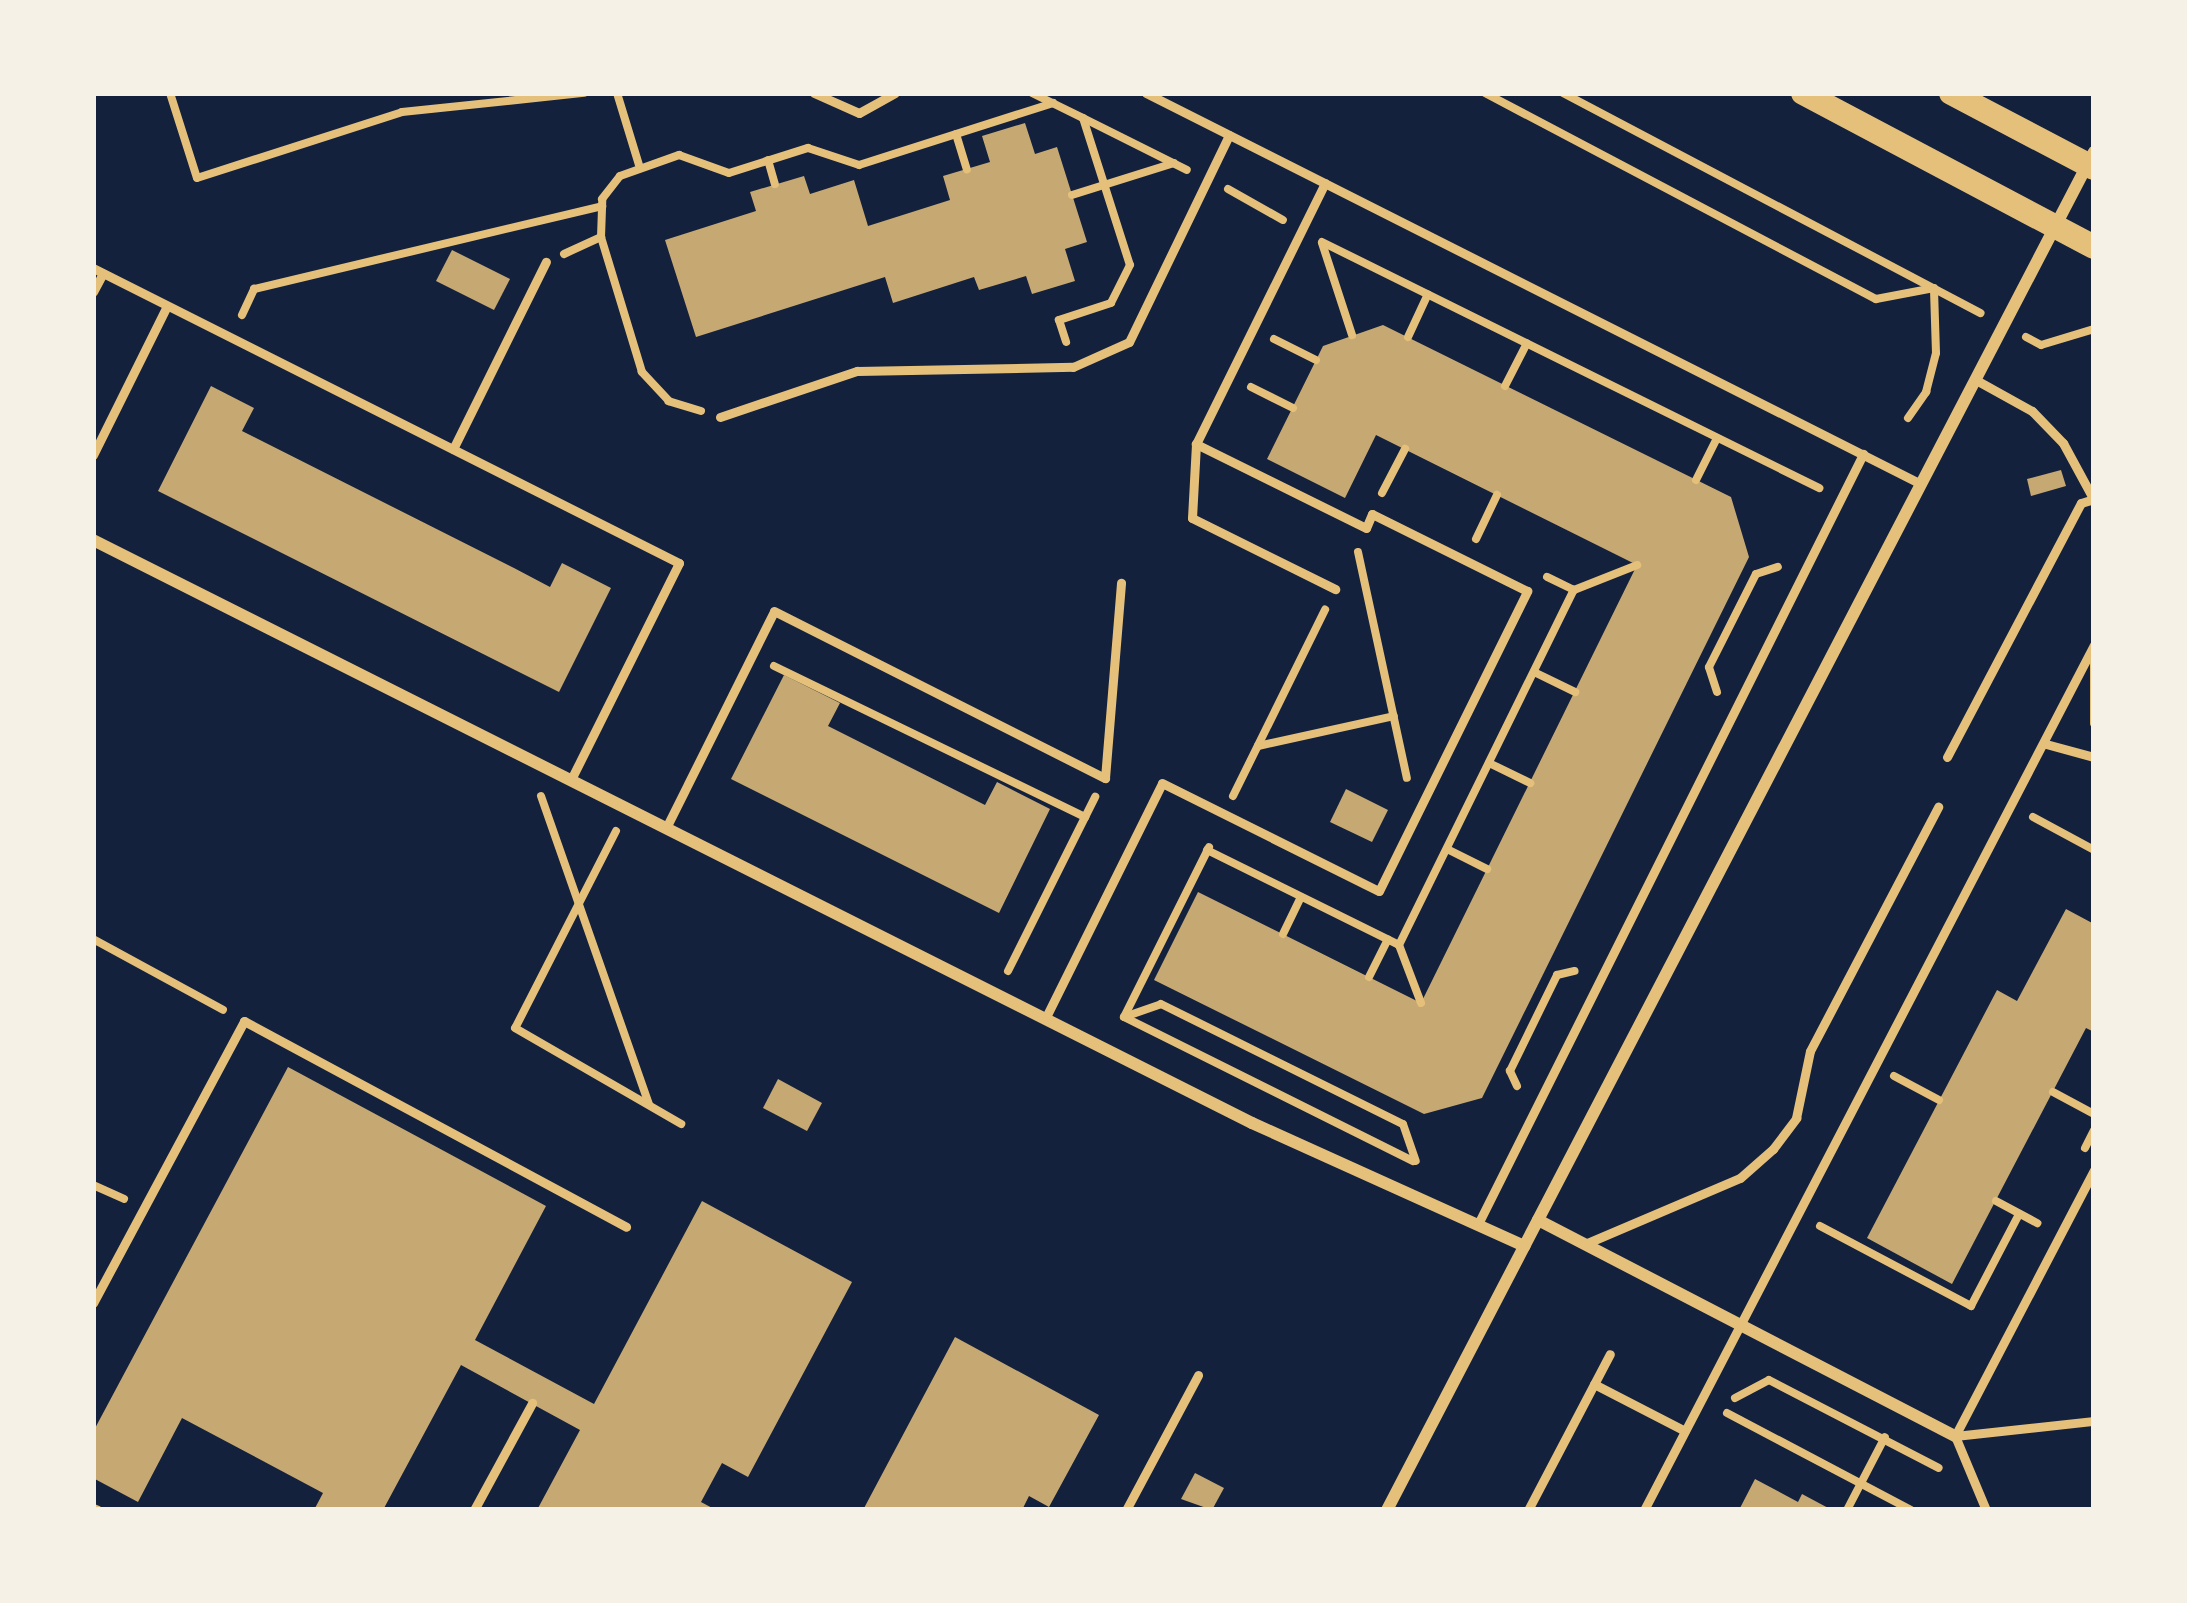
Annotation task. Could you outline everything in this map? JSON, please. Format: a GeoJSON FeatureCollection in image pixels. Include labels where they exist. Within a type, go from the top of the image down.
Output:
{"type":"FeatureCollection","features":[{"type":"Feature","properties":{"kind":"main road"},"geometry":{"type":"LineString","coordinates":[[1804,93],[2094,247]]}},
{"type":"Feature","properties":{"kind":"main road"},"geometry":{"type":"LineString","coordinates":[[1951,93],[2092,162]]}},
{"type":"Feature","properties":{"kind":"street"},"geometry":{"type":"LineString","coordinates":[[1388,1510],[2092,162]]}},
{"type":"Feature","properties":{"kind":"street"},"geometry":{"type":"LineString","coordinates":[[93,540],[1252,1123],[1524,1246]]}},
{"type":"Feature","properties":{"kind":"street"},"geometry":{"type":"LineString","coordinates":[[1538,1220],[1954,1436]]}},
{"type":"Feature","properties":{"kind":"lane"},"geometry":{"type":"LineString","coordinates":[[814,93],[859,113],[895,93]]}},
{"type":"Feature","properties":{"kind":"lane"},"geometry":{"type":"LineString","coordinates":[[1146,93],[1922,484]]}},
{"type":"Feature","properties":{"kind":"lane"},"geometry":{"type":"LineString","coordinates":[[720,417],[857,371],[1073,367],[1129,342],[1229,135]]}},
{"type":"Feature","properties":{"kind":"lane"},"geometry":{"type":"LineString","coordinates":[[1325,183],[1196,444],[1192,518],[1335,589]]}},
{"type":"Feature","properties":{"kind":"lane"},"geometry":{"type":"LineString","coordinates":[[453,449],[546,262]]}},
{"type":"Feature","properties":{"kind":"lane"},"geometry":{"type":"LineString","coordinates":[[93,292],[98,270],[679,563],[571,780]]}},
{"type":"Feature","properties":{"kind":"lane"},"geometry":{"type":"LineString","coordinates":[[93,455],[167,306]]}},
{"type":"Feature","properties":{"kind":"lane"},"geometry":{"type":"LineString","coordinates":[[1947,757],[2080,503],[2094,499],[2048,427],[1976,380]]}},
{"type":"Feature","properties":{"kind":"lane"},"geometry":{"type":"LineString","coordinates":[[1046,1019],[1162,783],[1379,891],[1527,591],[1372,514],[1366,528],[1196,444]]}},
{"type":"Feature","properties":{"kind":"lane"},"geometry":{"type":"LineString","coordinates":[[1479,1222],[1863,454]]}},
{"type":"Feature","properties":{"kind":"lane"},"geometry":{"type":"LineString","coordinates":[[666,828],[774,611],[1105,778],[1121,583]]}},
{"type":"Feature","properties":{"kind":"lane"},"geometry":{"type":"LineString","coordinates":[[1644,1510],[2094,645]]}},
{"type":"Feature","properties":{"kind":"lane"},"geometry":{"type":"LineString","coordinates":[[2094,658],[2094,723]]}},
{"type":"Feature","properties":{"kind":"lane"},"geometry":{"type":"LineString","coordinates":[[2046,744],[2067,754],[2094,757]]}},
{"type":"Feature","properties":{"kind":"lane"},"geometry":{"type":"LineString","coordinates":[[1585,1244],[1723,1186],[1773,1149],[1796,1118],[1810,1051],[1938,807]]}},
{"type":"Feature","properties":{"kind":"lane"},"geometry":{"type":"LineString","coordinates":[[93,1304],[244,1021],[626,1227]]}},
{"type":"Feature","properties":{"kind":"lane"},"geometry":{"type":"LineString","coordinates":[[1954,1436],[2094,1170]]}},
{"type":"Feature","properties":{"kind":"lane"},"geometry":{"type":"LineString","coordinates":[[1528,1510],[1610,1354]]}},
{"type":"Feature","properties":{"kind":"lane"},"geometry":{"type":"LineString","coordinates":[[1126,1510],[1198,1375]]}},
{"type":"Feature","properties":{"kind":"lane"},"geometry":{"type":"LineString","coordinates":[[1594,1384],[1685,1432]]}},
{"type":"Feature","properties":{"kind":"lane"},"geometry":{"type":"LineString","coordinates":[[474,1510],[532,1403]]}},
{"type":"Feature","properties":{"kind":"lane"},"geometry":{"type":"LineString","coordinates":[[1954,1436],[2094,1420]]}},
{"type":"Feature","properties":{"kind":"lane"},"geometry":{"type":"LineString","coordinates":[[1954,1436],[1986,1510]]}},
{"type":"Feature","properties":{"kind":"path"},"geometry":{"type":"LineString","coordinates":[[170,93],[196,178],[402,112],[584,93]]}},
{"type":"Feature","properties":{"kind":"path"},"geometry":{"type":"LineString","coordinates":[[616,93],[639,165]]}},
{"type":"Feature","properties":{"kind":"path"},"geometry":{"type":"LineString","coordinates":[[1033,93],[1174,163],[1072,195]]}},
{"type":"Feature","properties":{"kind":"path"},"geometry":{"type":"LineString","coordinates":[[1485,93],[1876,299],[1934,288]]}},
{"type":"Feature","properties":{"kind":"path"},"geometry":{"type":"LineString","coordinates":[[1563,93],[1934,288]]}},
{"type":"Feature","properties":{"kind":"path"},"geometry":{"type":"LineString","coordinates":[[720,417],[669,401],[642,371],[601,236],[602,206],[620,176],[639,165],[679,155],[730,172],[808,148],[859,165],[1053,104]]}},
{"type":"Feature","properties":{"kind":"path"},"geometry":{"type":"LineString","coordinates":[[1073,367],[1059,320],[1111,303],[1130,266],[1083,118]]}},
{"type":"Feature","properties":{"kind":"path"},"geometry":{"type":"LineString","coordinates":[[956,134],[967,169]]}},
{"type":"Feature","properties":{"kind":"path"},"geometry":{"type":"LineString","coordinates":[[768,160],[775,184]]}},
{"type":"Feature","properties":{"kind":"path"},"geometry":{"type":"LineString","coordinates":[[1260,205],[1301,231],[1826,492]]}},
{"type":"Feature","properties":{"kind":"path"},"geometry":{"type":"LineString","coordinates":[[254,289],[602,206]]}},
{"type":"Feature","properties":{"kind":"path"},"geometry":{"type":"LineString","coordinates":[[546,262],[601,236]]}},
{"type":"Feature","properties":{"kind":"path"},"geometry":{"type":"LineString","coordinates":[[1321,241],[1352,335]]}},
{"type":"Feature","properties":{"kind":"path"},"geometry":{"type":"LineString","coordinates":[[1908,418],[1926,392],[1936,352],[1934,288]]}},
{"type":"Feature","properties":{"kind":"path"},"geometry":{"type":"LineString","coordinates":[[1408,337],[1429,294]]}},
{"type":"Feature","properties":{"kind":"path"},"geometry":{"type":"LineString","coordinates":[[2041,345],[2094,329]]}},
{"type":"Feature","properties":{"kind":"path"},"geometry":{"type":"LineString","coordinates":[[1273,339],[1316,360]]}},
{"type":"Feature","properties":{"kind":"path"},"geometry":{"type":"LineString","coordinates":[[1505,386],[1527,343]]}},
{"type":"Feature","properties":{"kind":"path"},"geometry":{"type":"LineString","coordinates":[[1250,386],[1293,408]]}},
{"type":"Feature","properties":{"kind":"path"},"geometry":{"type":"LineString","coordinates":[[1696,480],[1718,438]]}},
{"type":"Feature","properties":{"kind":"path"},"geometry":{"type":"LineString","coordinates":[[1382,495],[1405,449]]}},
{"type":"Feature","properties":{"kind":"path"},"geometry":{"type":"LineString","coordinates":[[1475,541],[1497,495]]}},
{"type":"Feature","properties":{"kind":"path"},"geometry":{"type":"LineString","coordinates":[[1124,1017],[1357,545],[1430,884]]}},
{"type":"Feature","properties":{"kind":"path"},"geometry":{"type":"LineString","coordinates":[[1574,590],[1637,565]]}},
{"type":"Feature","properties":{"kind":"path"},"geometry":{"type":"LineString","coordinates":[[1709,668],[1756,574]]}},
{"type":"Feature","properties":{"kind":"path"},"geometry":{"type":"LineString","coordinates":[[776,662],[1085,817]]}},
{"type":"Feature","properties":{"kind":"path"},"geometry":{"type":"LineString","coordinates":[[1534,672],[1574,692]]}},
{"type":"Feature","properties":{"kind":"path"},"geometry":{"type":"LineString","coordinates":[[1258,746],[1394,716]]}},
{"type":"Feature","properties":{"kind":"path"},"geometry":{"type":"LineString","coordinates":[[2022,837],[2067,754]]}},
{"type":"Feature","properties":{"kind":"path"},"geometry":{"type":"LineString","coordinates":[[530,760],[575,910],[650,1107]]}},
{"type":"Feature","properties":{"kind":"path"},"geometry":{"type":"LineString","coordinates":[[1489,763],[1529,784]]}},
{"type":"Feature","properties":{"kind":"path"},"geometry":{"type":"LineString","coordinates":[[997,994],[1105,778]]}},
{"type":"Feature","properties":{"kind":"path"},"geometry":{"type":"LineString","coordinates":[[627,809],[515,1028],[681,1124]]}},
{"type":"Feature","properties":{"kind":"path"},"geometry":{"type":"LineString","coordinates":[[2033,818],[2094,850]]}},
{"type":"Feature","properties":{"kind":"path"},"geometry":{"type":"LineString","coordinates":[[1447,849],[1487,869]]}},
{"type":"Feature","properties":{"kind":"path"},"geometry":{"type":"LineString","coordinates":[[1283,934],[1301,897]]}},
{"type":"Feature","properties":{"kind":"path"},"geometry":{"type":"LineString","coordinates":[[93,939],[244,1021]]}},
{"type":"Feature","properties":{"kind":"path"},"geometry":{"type":"LineString","coordinates":[[1369,977],[1388,939]]}},
{"type":"Feature","properties":{"kind":"path"},"geometry":{"type":"LineString","coordinates":[[1400,945],[1421,1003]]}},
{"type":"Feature","properties":{"kind":"path"},"geometry":{"type":"LineString","coordinates":[[1510,1071],[1558,976]]}},
{"type":"Feature","properties":{"kind":"path"},"geometry":{"type":"LineString","coordinates":[[1124,1017],[1161,1004],[1383,1114],[1403,1124],[1416,1162]]}},
{"type":"Feature","properties":{"kind":"path"},"geometry":{"type":"LineString","coordinates":[[1124,1017],[1438,1173]]}},
{"type":"Feature","properties":{"kind":"path"},"geometry":{"type":"LineString","coordinates":[[1881,1096],[1903,1056]]}},
{"type":"Feature","properties":{"kind":"path"},"geometry":{"type":"LineString","coordinates":[[1892,1076],[1939,1100]]}},
{"type":"Feature","properties":{"kind":"path"},"geometry":{"type":"LineString","coordinates":[[2053,1092],[2094,1114]]}},
{"type":"Feature","properties":{"kind":"path"},"geometry":{"type":"LineString","coordinates":[[1803,1240],[1824,1201]]}},
{"type":"Feature","properties":{"kind":"path"},"geometry":{"type":"LineString","coordinates":[[1996,1201],[2044,1227]]}},
{"type":"Feature","properties":{"kind":"path"},"geometry":{"type":"LineString","coordinates":[[1813,1222],[1971,1306],[2019,1214]]}},
{"type":"Feature","properties":{"kind":"path"},"geometry":{"type":"LineString","coordinates":[[1911,1510],[1727,1413],[1751,1384],[1769,1380],[1884,1438],[1946,1478]]}},
{"type":"Feature","properties":{"kind":"path"},"geometry":{"type":"LineString","coordinates":[[1847,1510],[1900,1408]]}},
{"type":"Feature","properties":{"kind":"building"},"geometry":{"type":"Polygon","coordinates":[[[1025,123],[1035,154],[1057,147],[1087,242],[1065,249],[1075,281],[1032,294],[1026,276],[979,290],[974,277],[893,303],[885,277],[696,337],[665,240],[756,211],[750,192],[804,176],[810,194],[854,180],[868,226],[950,200],[943,176],[990,162],[982,136],[1025,123]]]}},
{"type":"Feature","properties":{"kind":"building"},"geometry":{"type":"Polygon","coordinates":[[[452,250],[510,279],[494,310],[436,281],[452,250]]]}},
{"type":"Feature","properties":{"kind":"building"},"geometry":{"type":"Polygon","coordinates":[[[1383,325],[1731,497],[1749,557],[1482,1098],[1424,1114],[1154,980],[1198,892],[1421,1003],[1637,565],[1376,435],[1345,498],[1267,459],[1323,346],[1383,325]]]}},
{"type":"Feature","properties":{"kind":"building"},"geometry":{"type":"Polygon","coordinates":[[[211,386],[254,408],[242,431],[550,587],[562,563],[611,588],[559,692],[158,491],[211,386]]]}},
{"type":"Feature","properties":{"kind":"building"},"geometry":{"type":"Polygon","coordinates":[[[2061,470],[2066,486],[2031,496],[2027,479],[2061,470]]]}},
{"type":"Feature","properties":{"kind":"building"},"geometry":{"type":"Polygon","coordinates":[[[784,675],[840,703],[828,726],[985,805],[997,782],[1050,809],[999,913],[731,779],[784,675]]]}},
{"type":"Feature","properties":{"kind":"building"},"geometry":{"type":"Polygon","coordinates":[[[1346,789],[1388,810],[1372,842],[1330,822],[1346,789]]]}},
{"type":"Feature","properties":{"kind":"building"},"geometry":{"type":"Polygon","coordinates":[[[2066,909],[2094,924],[2094,1032],[2086,1028],[1952,1284],[1867,1238],[1997,990],[2017,1001],[2066,909]]]}},
{"type":"Feature","properties":{"kind":"building"},"geometry":{"type":"Polygon","coordinates":[[[288,1067],[546,1206],[475,1340],[594,1404],[702,1201],[852,1282],[748,1477],[722,1463],[701,1502],[716,1510],[537,1510],[580,1430],[461,1365],[383,1510],[314,1510],[323,1493],[182,1418],[138,1502],[93,1478],[93,1432],[288,1067]]]}},
{"type":"Feature","properties":{"kind":"building"},"geometry":{"type":"Polygon","coordinates":[[[778,1079],[822,1103],[807,1131],[763,1108],[778,1079]]]}},
{"type":"Feature","properties":{"kind":"building"},"geometry":{"type":"Polygon","coordinates":[[[955,1337],[1099,1415],[1049,1507],[1029,1496],[1022,1510],[863,1510],[955,1337]]]}},
{"type":"Feature","properties":{"kind":"building"},"geometry":{"type":"Polygon","coordinates":[[[1195,1473],[1224,1488],[1212,1510],[1181,1499],[1195,1473]]]}},
{"type":"Feature","properties":{"kind":"building"},"geometry":{"type":"Polygon","coordinates":[[[1755,1479],[1798,1502],[1802,1494],[1832,1510],[1739,1510],[1755,1479]]]}}]}
